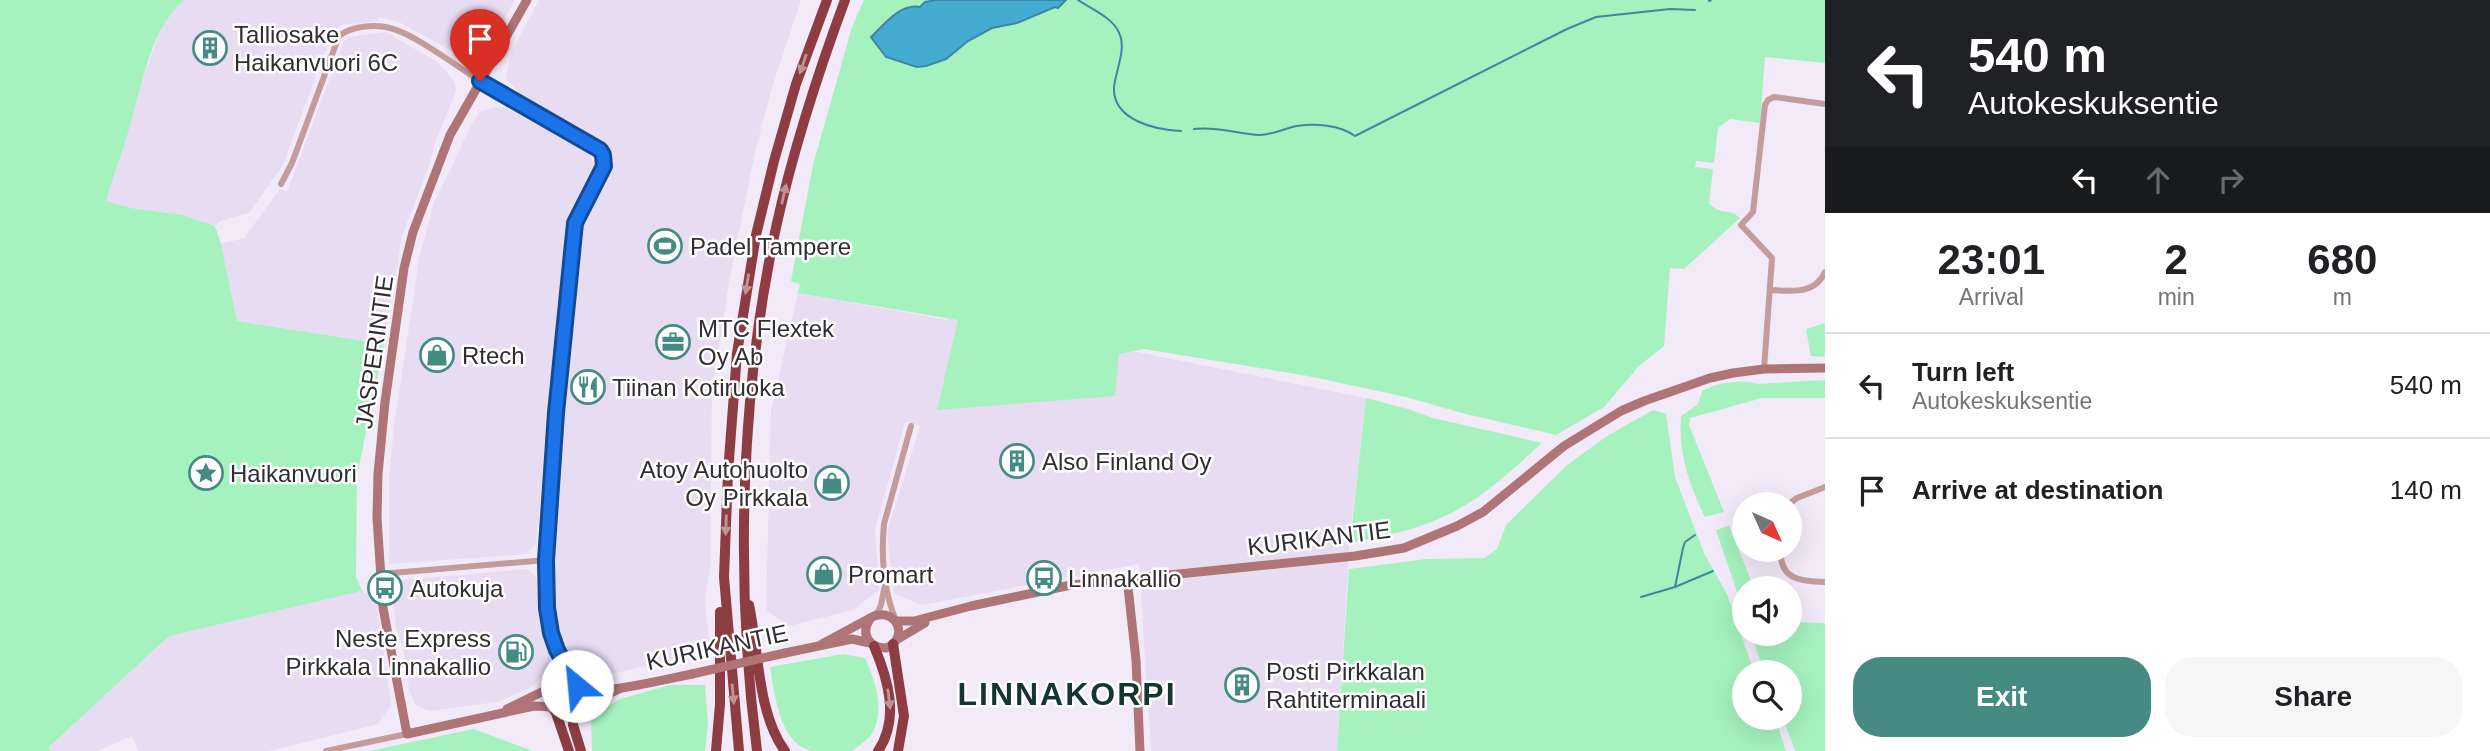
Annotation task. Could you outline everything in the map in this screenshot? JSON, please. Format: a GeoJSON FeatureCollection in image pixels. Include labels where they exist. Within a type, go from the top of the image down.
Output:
{"type":"FeatureCollection","features":[{"type":"Feature","properties":{"kind":"highway"},"geometry":{"type":"LineString","coordinates":[[716,751],[720,704],[720,616],[732,400],[739,340],[756,235],[796,84],[827,0]]}},
{"type":"Feature","properties":{"kind":"highway"},"geometry":{"type":"LineString","coordinates":[[757,751],[745,627],[746,476],[755,355],[762,302],[791,164],[812,93],[845,0]]}},
{"type":"Feature","properties":{"kind":"highway"},"geometry":{"type":"LineString","coordinates":[[724,578],[739,751]]}},
{"type":"Feature","properties":{"kind":"highway"},"geometry":{"type":"LineString","coordinates":[[745,586],[768,712],[777,739],[785,751]]}},
{"type":"Feature","properties":{"kind":"highway"},"geometry":{"type":"LineString","coordinates":[[895,642],[904,716],[898,751]]}},
{"type":"Feature","properties":{"kind":"highway"},"geometry":{"type":"LineString","coordinates":[[872,644],[886,678],[890,710],[888,730],[878,751]]}},
{"type":"Feature","properties":{"kind":"highway"},"geometry":{"type":"LineString","coordinates":[[553,710],[569,751]]}},
{"type":"Feature","properties":{"kind":"highway"},"geometry":{"type":"LineString","coordinates":[[578,711],[573,725],[581,751]]}},
{"type":"Feature","properties":{"kind":"main road","name":"JASPERINTIE"},"geometry":{"type":"LineString","coordinates":[[407,734],[383,608],[378,474],[404,268],[413,232],[450,135],[527,0]]}},
{"type":"Feature","properties":{"kind":"main road","name":"KURIKANTIE"},"geometry":{"type":"LineString","coordinates":[[896,620],[907,623],[1044,589],[1127,578],[1355,556],[1404,548],[1483,512],[1564,446],[1621,411],[1710,378],[1764,369],[1825,368]]}},
{"type":"Feature","properties":{"kind":"main road"},"geometry":{"type":"LineString","coordinates":[[1127,578],[1136,660],[1140,751]]}},
{"type":"Feature","properties":{"kind":"main road"},"geometry":{"type":"LineString","coordinates":[[885,614],[896,620],[900,632],[895,642],[886,648],[872,644],[865,628],[872,618],[885,614]]}},
{"type":"Feature","properties":{"kind":"main road","name":"KURIKANTIE"},"geometry":{"type":"LineString","coordinates":[[895,642],[911,630],[942,615]]}},
{"type":"Feature","properties":{"kind":"main road","name":"KURIKANTIE"},"geometry":{"type":"LineString","coordinates":[[822,644],[872,618]]}},
{"type":"Feature","properties":{"kind":"main road","name":"KURIKANTIE"},"geometry":{"type":"LineString","coordinates":[[578,687],[590,692],[621,688],[852,639],[872,644]]}},
{"type":"Feature","properties":{"kind":"main road"},"geometry":{"type":"LineString","coordinates":[[407,734],[497,715],[534,706],[565,716],[578,711],[583,698],[578,687],[567,681],[497,715]]}},
{"type":"Feature","properties":{"kind":"main road"},"geometry":{"type":"LineString","coordinates":[[553,710],[549,696],[555,685]]}},
{"type":"Feature","properties":{"kind":"main road","name":"KURIKANTIE"},"geometry":{"type":"LineString","coordinates":[[578,711],[621,688]]}},
{"type":"Feature","properties":{"kind":"street"},"geometry":{"type":"LineString","coordinates":[[281,184],[292,163],[339,36],[344,32],[372,26],[389,27],[405,34],[600,150],[603,155],[604,166],[575,223],[556,413],[546,560],[547,608],[559,672],[555,685]]}},
{"type":"Feature","properties":{"kind":"street"},"geometry":{"type":"LineString","coordinates":[[1764,369],[1772,258],[1741,225],[1753,212],[1765,105],[1774,97],[1825,104]]}},
{"type":"Feature","properties":{"kind":"street"},"geometry":{"type":"LineString","coordinates":[[1770,290],[1801,291],[1814,287],[1825,272]]}},
{"type":"Feature","properties":{"kind":"street"},"geometry":{"type":"LineString","coordinates":[[872,618],[881,607],[885,586],[884,524],[911,426]]}},
{"type":"Feature","properties":{"kind":"street"},"geometry":{"type":"LineString","coordinates":[[1802,496],[1825,487]]}},
{"type":"Feature","properties":{"kind":"street"},"geometry":{"type":"LineString","coordinates":[[380,574],[546,560]]}},
{"type":"Feature","properties":{"kind":"street"},"geometry":{"type":"LineString","coordinates":[[1782,562],[1789,575],[1800,581],[1825,582]]}},
{"type":"Feature","properties":{"kind":"street"},"geometry":{"type":"LineString","coordinates":[[885,586],[896,620]]}},
{"type":"Feature","properties":{"kind":"street"},"geometry":{"type":"LineString","coordinates":[[557,650],[578,687]]}},
{"type":"Feature","properties":{"kind":"street"},"geometry":{"type":"LineString","coordinates":[[326,751],[407,734]]}},
{"type":"Feature","properties":{"kind":"shaded area"},"geometry":{"type":"Polygon","coordinates":[[[184,0],[515,0],[495,36],[475,56],[450,50],[399,22],[379,17],[379,21],[342,25],[337,29],[324,54],[283,165],[249,213],[220,221],[215,226],[183,215],[105,202],[143,78],[162,27],[172,11],[184,0]]]}},
{"type":"Feature","properties":{"kind":"shaded area"},"geometry":{"type":"Polygon","coordinates":[[[539,0],[801,0],[773,84],[756,147],[729,282],[712,392],[710,565],[705,600],[710,650],[600,675],[581,664],[571,662],[559,629],[553,549],[574,258],[579,223],[606,168],[607,155],[600,144],[521,96],[506,78],[511,53],[539,0]]]}},
{"type":"Feature","properties":{"kind":"shaded area"},"geometry":{"type":"Polygon","coordinates":[[[386,32],[439,63],[454,81],[456,91],[402,236],[384,344],[237,321],[221,244],[244,238],[280,189],[287,192],[344,41],[348,37],[386,32]]]}},
{"type":"Feature","properties":{"kind":"shaded area"},"geometry":{"type":"Polygon","coordinates":[[[504,107],[588,151],[594,164],[566,220],[536,544],[527,554],[389,564],[389,477],[394,426],[420,254],[434,203],[470,128],[479,112],[504,107]]]}},
{"type":"Feature","properties":{"kind":"shaded area"},"geometry":{"type":"Polygon","coordinates":[[[798,293],[1117,348],[1366,398],[1350,535],[1337,751],[1151,751],[1139,564],[922,605],[894,594],[887,533],[920,426],[905,422],[875,529],[879,590],[853,610],[789,626],[766,610],[771,411],[798,293]]]}},
{"type":"Feature","properties":{"kind":"shaded area"},"geometry":{"type":"Polygon","coordinates":[[[527,569],[537,578],[542,630],[550,653],[548,671],[532,687],[497,702],[429,711],[415,705],[409,689],[403,647],[396,628],[392,581],[527,569]]]}},
{"type":"Feature","properties":{"kind":"shaded area"},"geometry":{"type":"Polygon","coordinates":[[[362,591],[376,600],[391,705],[378,724],[269,751],[138,751],[132,736],[96,751],[50,751],[48,748],[169,636],[362,591]]]}},
{"type":"Feature","properties":{"kind":"green space"},"geometry":{"type":"Polygon","coordinates":[[[0,0],[184,0],[164,25],[150,55],[106,201],[131,208],[183,215],[215,226],[237,321],[384,344],[357,476],[356,577],[362,591],[169,636],[49,747],[50,751],[0,751],[0,0]]]}},
{"type":"Feature","properties":{"kind":"green space"},"geometry":{"type":"Polygon","coordinates":[[[864,0],[936,0],[925,2],[926,66],[946,59],[968,41],[992,28],[1017,23],[1058,8],[1066,0],[1825,0],[1825,63],[1765,57],[1760,123],[1730,119],[1718,128],[1714,163],[1696,161],[1695,167],[1713,169],[1709,203],[1718,210],[1740,218],[1684,269],[1670,268],[1664,346],[1639,366],[1604,407],[1556,435],[1406,397],[1308,376],[1144,349],[1119,354],[1115,396],[937,410],[958,320],[798,293],[800,284],[791,281],[813,165],[852,27],[864,0]]]}},
{"type":"Feature","properties":{"kind":"green space"},"geometry":{"type":"Polygon","coordinates":[[[1825,323],[1825,357],[1811,356],[1806,329],[1825,323]]]}},
{"type":"Feature","properties":{"kind":"green space"},"geometry":{"type":"Polygon","coordinates":[[[1825,380],[1825,398],[1762,398],[1690,418],[1689,425],[1724,512],[1705,517],[1686,468],[1681,442],[1681,416],[1698,404],[1702,391],[1737,382],[1757,384],[1825,380]]]}},
{"type":"Feature","properties":{"kind":"green space"},"geometry":{"type":"Polygon","coordinates":[[[1366,398],[1433,418],[1542,443],[1496,484],[1457,510],[1421,526],[1350,543],[1366,398]]]}},
{"type":"Feature","properties":{"kind":"green space"},"geometry":{"type":"Polygon","coordinates":[[[1653,410],[1666,414],[1675,477],[1704,553],[1732,608],[1732,646],[1745,646],[1750,660],[1732,660],[1732,730],[1779,730],[1786,751],[1337,751],[1349,569],[1426,559],[1485,558],[1497,549],[1506,525],[1567,465],[1607,436],[1653,410]]]}},
{"type":"Feature","properties":{"kind":"green space"},"geometry":{"type":"Polygon","coordinates":[[[1729,526],[1732,533],[1732,562],[1744,562],[1749,576],[1732,577],[1716,530],[1729,526]]]}},
{"type":"Feature","properties":{"kind":"green space"},"geometry":{"type":"Polygon","coordinates":[[[1802,622],[1825,623],[1825,751],[1795,751],[1787,730],[1802,730],[1802,660],[1760,660],[1755,646],[1802,646],[1802,622]]]}},
{"type":"Feature","properties":{"kind":"green space"},"geometry":{"type":"Polygon","coordinates":[[[843,654],[865,658],[877,695],[877,723],[871,735],[852,751],[813,751],[802,747],[786,729],[781,717],[770,667],[843,654]]]}},
{"type":"Feature","properties":{"kind":"green space"},"geometry":{"type":"Polygon","coordinates":[[[670,685],[705,685],[708,724],[705,751],[592,751],[591,717],[620,699],[670,685]]]}},
{"type":"Feature","properties":{"kind":"green space"},"geometry":{"type":"Polygon","coordinates":[[[473,729],[533,751],[370,751],[473,729]]]}},
{"type":"Feature","properties":{"kind":"water"},"geometry":{"type":"Polygon","coordinates":[[[1066,0],[1058,8],[1017,23],[992,28],[968,41],[946,59],[926,66],[917,67],[886,57],[871,37],[887,21],[906,8],[920,7],[925,2],[1066,0]]]}},
{"type":"Feature","properties":{"kind":"waterway"},"geometry":{"type":"LineString","coordinates":[[1078,0],[1110,21],[1120,36],[1122,51],[1114,88],[1121,108],[1138,122],[1181,131]]}},
{"type":"Feature","properties":{"kind":"waterway"},"geometry":{"type":"LineString","coordinates":[[1194,129],[1260,135],[1297,126],[1319,125],[1342,129],[1355,136],[1596,17],[1670,9],[1695,10]]}},
{"type":"Feature","properties":{"kind":"waterway"},"geometry":{"type":"LineString","coordinates":[[1675,587],[1685,542],[1695,535]]}},
{"type":"Feature","properties":{"kind":"waterway"},"geometry":{"type":"LineString","coordinates":[[1641,597],[1675,587],[1713,571]]}},
{"type":"Feature","properties":{"kind":"place","name":"Talliosake Haikanvuori 6C"},"geometry":{"type":"Point","coordinates":[210,48]}},
{"type":"Feature","properties":{"kind":"place","name":"Padel Tampere"},"geometry":{"type":"Point","coordinates":[665,246]}},
{"type":"Feature","properties":{"kind":"place","name":"MTC Flextek Oy Ab"},"geometry":{"type":"Point","coordinates":[673,342]}},
{"type":"Feature","properties":{"kind":"place","name":"Rtech"},"geometry":{"type":"Point","coordinates":[437,355]}},
{"type":"Feature","properties":{"kind":"place","name":"Tiinan Kotiruoka"},"geometry":{"type":"Point","coordinates":[588,387]}},
{"type":"Feature","properties":{"kind":"place","name":"Also Finland Oy"},"geometry":{"type":"Point","coordinates":[1017,461]}},
{"type":"Feature","properties":{"kind":"place","name":"Haikanvuori"},"geometry":{"type":"Point","coordinates":[206,473]}},
{"type":"Feature","properties":{"kind":"place","name":"Atoy Autohuolto Oy Pirkkala"},"geometry":{"type":"Point","coordinates":[832,483]}},
{"type":"Feature","properties":{"kind":"place","name":"Promart"},"geometry":{"type":"Point","coordinates":[824,574]}},
{"type":"Feature","properties":{"kind":"place","name":"Linnakallio"},"geometry":{"type":"Point","coordinates":[1044,578]}},
{"type":"Feature","properties":{"kind":"place","name":"Autokuja"},"geometry":{"type":"Point","coordinates":[385,588]}},
{"type":"Feature","properties":{"kind":"place","name":"Neste Express Pirkkala Linnakallio"},"geometry":{"type":"Point","coordinates":[516,652]}},
{"type":"Feature","properties":{"kind":"place","name":"Posti Pirkkalan Rahtiterminaali"},"geometry":{"type":"Point","coordinates":[1242,685]}},
{"type":"Feature","properties":{"kind":"district","name":"LINNAKORPI"},"geometry":{"type":"Point","coordinates":[1067,694]}},
{"type":"Feature","properties":{"kind":"route"},"geometry":{"type":"LineString","coordinates":[[480,81],[600,150],[603,155],[604,166],[575,223],[556,413],[546,560],[547,608],[551,633],[557,650],[577,686]]}}]}
